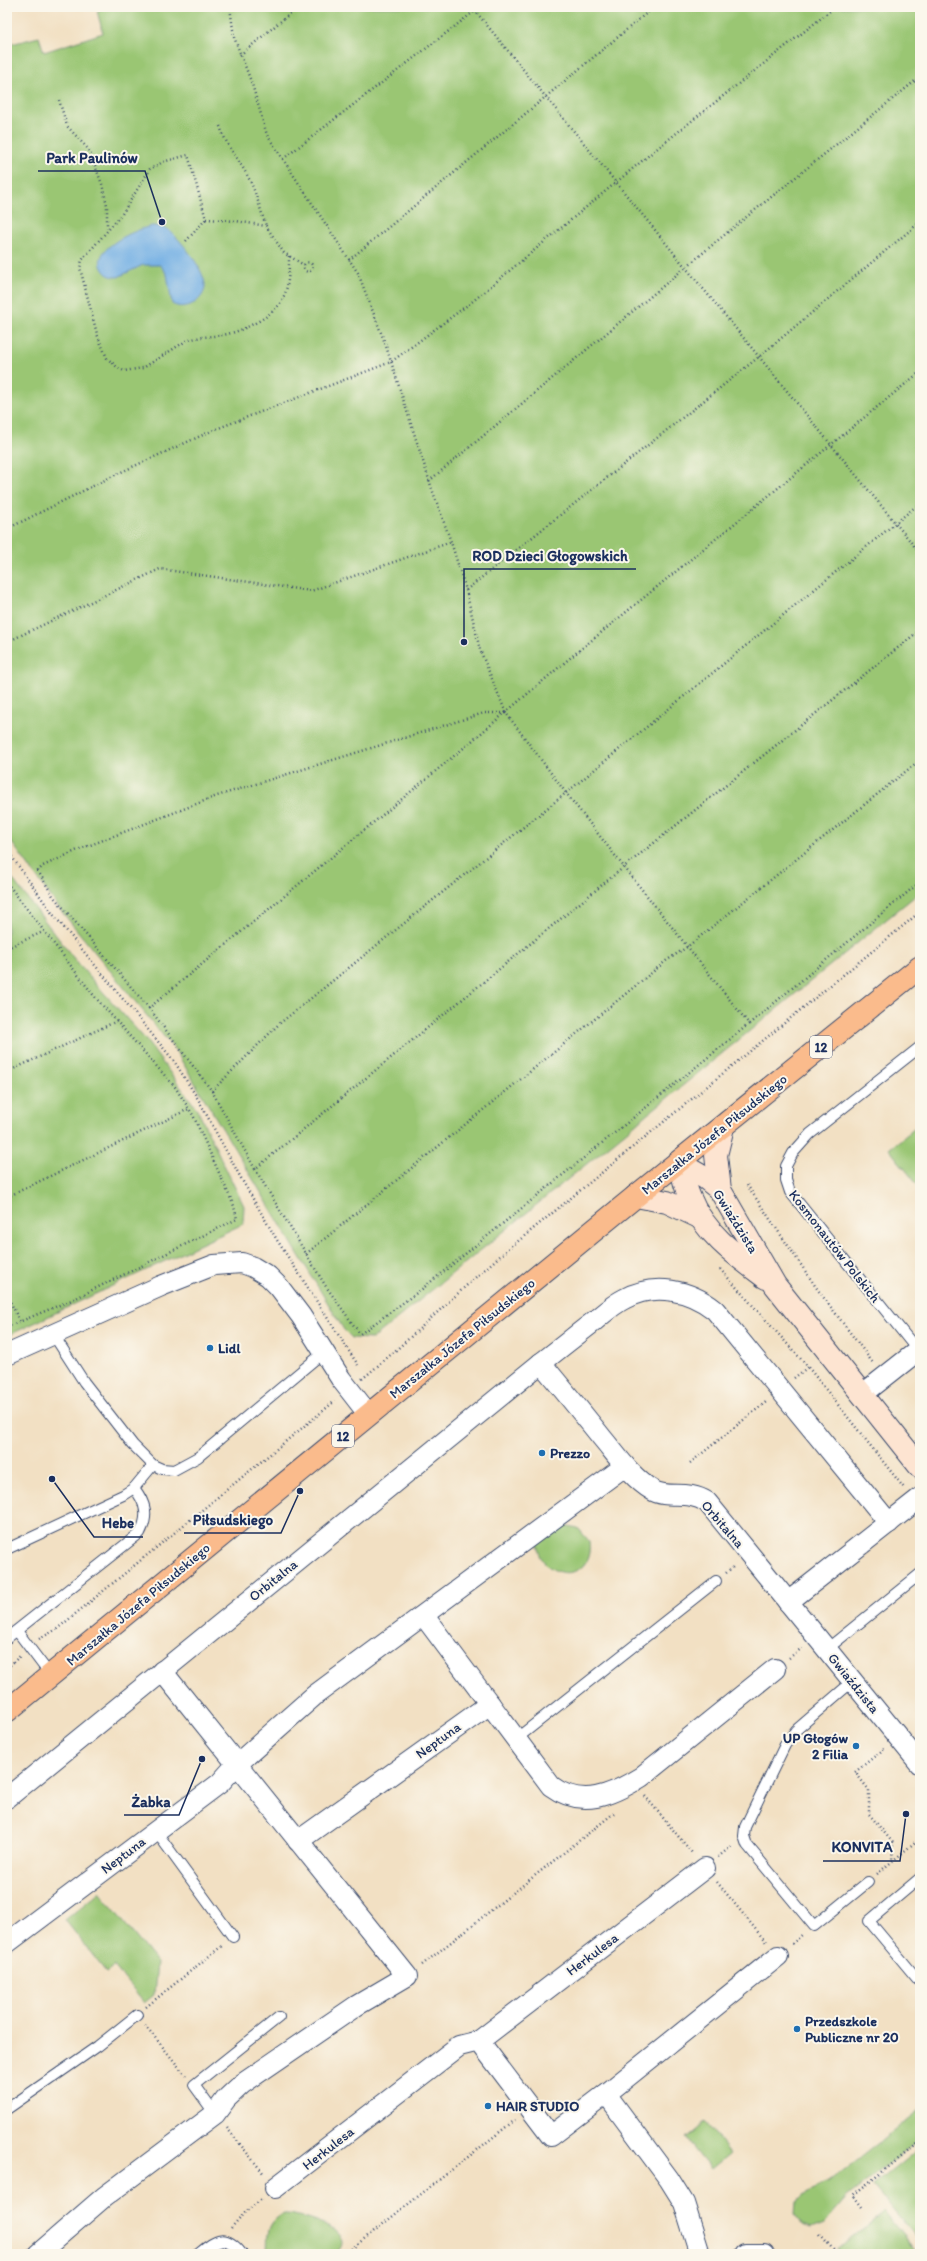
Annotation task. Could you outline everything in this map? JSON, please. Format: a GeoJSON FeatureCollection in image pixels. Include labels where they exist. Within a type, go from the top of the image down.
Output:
{"type":"FeatureCollection","features":[{"type":"Feature","properties":{"kind":"main road","name":"Marszałka Józefa Piłsudskiego"},"geometry":{"type":"LineString","coordinates":[[7,1712],[152,1591],[636,1196],[679,1163],[920,967]]}},
{"type":"Feature","properties":{"kind":"street"},"geometry":{"type":"LineString","coordinates":[[720,1190],[716,1155],[723,1127]]}},
{"type":"Feature","properties":{"kind":"street","name":"Gwiaździsta"},"geometry":{"type":"LineString","coordinates":[[679,1163],[705,1178],[720,1190],[775,1285],[920,1467]]}},
{"type":"Feature","properties":{"kind":"street","name":"Gwiaździsta"},"geometry":{"type":"LineString","coordinates":[[679,1163],[690,1200],[701,1218],[731,1251],[775,1285]]}},
{"type":"Feature","properties":{"kind":"street"},"geometry":{"type":"LineString","coordinates":[[636,1196],[667,1202],[701,1218]]}},
{"type":"Feature","properties":{"kind":"street"},"geometry":{"type":"LineString","coordinates":[[7,1355],[161,1286],[214,1265],[242,1263],[253,1267],[268,1276],[279,1287],[349,1390],[369,1415]]}},
{"type":"Feature","properties":{"kind":"street","name":"Orbitalna"},"geometry":{"type":"LineString","coordinates":[[7,1798],[541,1363],[623,1299],[643,1291],[668,1290],[702,1300],[715,1310],[888,1523]]}},
{"type":"Feature","properties":{"kind":"street","name":"Kosmonautów Polskich"},"geometry":{"type":"LineString","coordinates":[[863,1394],[919,1350]]}},
{"type":"Feature","properties":{"kind":"street","name":"Orbitalna"},"geometry":{"type":"LineString","coordinates":[[541,1363],[625,1466],[643,1484],[653,1491],[662,1494],[698,1496],[707,1502],[788,1602]]}},
{"type":"Feature","properties":{"kind":"street","name":"Neptuna"},"geometry":{"type":"LineString","coordinates":[[7,1943],[155,1830],[220,1783],[236,1765],[315,1695],[424,1616],[625,1466]]}},
{"type":"Feature","properties":{"kind":"street"},"geometry":{"type":"LineString","coordinates":[[788,1602],[888,1523],[913,1494]]}},
{"type":"Feature","properties":{"kind":"street","name":"Gwiaździsta"},"geometry":{"type":"LineString","coordinates":[[788,1602],[918,1758]]}},
{"type":"Feature","properties":{"kind":"street"},"geometry":{"type":"LineString","coordinates":[[424,1616],[551,1786],[560,1792],[590,1798],[606,1796],[633,1782],[775,1669]]}},
{"type":"Feature","properties":{"kind":"street"},"geometry":{"type":"LineString","coordinates":[[38,2254],[104,2197],[215,2114],[226,2099],[242,2084],[356,2006],[407,1976],[162,1671]]}},
{"type":"Feature","properties":{"kind":"street","name":"Neptuna"},"geometry":{"type":"LineString","coordinates":[[298,1841],[490,1704]]}},
{"type":"Feature","properties":{"kind":"street","name":"Herkulesa"},"geometry":{"type":"LineString","coordinates":[[275,2188],[459,2046],[479,2041],[705,1868]]}},
{"type":"Feature","properties":{"kind":"street"},"geometry":{"type":"LineString","coordinates":[[479,2041],[551,2136],[606,2094],[778,1956]]}},
{"type":"Feature","properties":{"kind":"street"},"geometry":{"type":"LineString","coordinates":[[606,2094],[669,2179],[684,2203],[700,2254]]}},
{"type":"Feature","properties":{"kind":"street"},"geometry":{"type":"LineString","coordinates":[[745,2254],[764,2254]]}},
{"type":"Feature","properties":{"kind":"lane","name":"Kosmonautów Polskich"},"geometry":{"type":"LineString","coordinates":[[919,1350],[790,1192],[786,1180],[786,1166],[793,1153],[810,1134],[920,1047]]}},
{"type":"Feature","properties":{"kind":"lane"},"geometry":{"type":"LineString","coordinates":[[52,1334],[84,1382],[133,1445],[153,1465],[162,1469],[174,1470],[186,1465],[324,1352]]}},
{"type":"Feature","properties":{"kind":"lane"},"geometry":{"type":"LineString","coordinates":[[7,1549],[134,1488],[153,1465]]}},
{"type":"Feature","properties":{"kind":"lane"},"geometry":{"type":"LineString","coordinates":[[7,1638],[140,1533],[145,1525],[145,1506],[134,1488]]}},
{"type":"Feature","properties":{"kind":"lane"},"geometry":{"type":"LineString","coordinates":[[822,1643],[920,1574]]}},
{"type":"Feature","properties":{"kind":"lane"},"geometry":{"type":"LineString","coordinates":[[516,1739],[716,1581]]}},
{"type":"Feature","properties":{"kind":"lane"},"geometry":{"type":"LineString","coordinates":[[17,1631],[51,1676]]}},
{"type":"Feature","properties":{"kind":"lane"},"geometry":{"type":"LineString","coordinates":[[853,1681],[796,1730],[786,1745],[745,1827],[744,1836],[747,1845],[814,1926],[868,1882]]}},
{"type":"Feature","properties":{"kind":"lane"},"geometry":{"type":"LineString","coordinates":[[155,1830],[233,1937]]}},
{"type":"Feature","properties":{"kind":"lane"},"geometry":{"type":"LineString","coordinates":[[920,1878],[869,1922],[920,1982]]}},
{"type":"Feature","properties":{"kind":"lane"},"geometry":{"type":"LineString","coordinates":[[7,2109],[98,2046],[137,2014]]}},
{"type":"Feature","properties":{"kind":"lane"},"geometry":{"type":"LineString","coordinates":[[215,2114],[194,2085],[279,2018]]}},
{"type":"Feature","properties":{"kind":"lane"},"geometry":{"type":"LineString","coordinates":[[198,2254],[215,2242],[226,2240],[242,2254]]}},
{"type":"Feature","properties":{"kind":"path"},"geometry":{"type":"LineString","coordinates":[[230,7],[234,37],[252,84],[267,136],[358,274],[391,362],[429,481],[451,542],[466,590],[480,650],[506,713],[566,793],[749,1024]]}},
{"type":"Feature","properties":{"kind":"path"},"geometry":{"type":"LineString","coordinates":[[240,55],[298,7]]}},
{"type":"Feature","properties":{"kind":"path"},"geometry":{"type":"LineString","coordinates":[[472,7],[685,268],[760,356],[830,445],[896,522],[920,553]]}},
{"type":"Feature","properties":{"kind":"path"},"geometry":{"type":"LineString","coordinates":[[283,159],[480,7]]}},
{"type":"Feature","properties":{"kind":"path"},"geometry":{"type":"LineString","coordinates":[[349,260],[654,7]]}},
{"type":"Feature","properties":{"kind":"path"},"geometry":{"type":"LineString","coordinates":[[7,529],[119,474],[216,429],[391,362],[473,300],[616,184],[654,151],[835,7]]}},
{"type":"Feature","properties":{"kind":"path"},"geometry":{"type":"LineString","coordinates":[[429,481],[685,268],[920,77]]}},
{"type":"Feature","properties":{"kind":"path"},"geometry":{"type":"LineString","coordinates":[[59,100],[67,126],[89,150],[102,184],[107,205],[107,231]]}},
{"type":"Feature","properties":{"kind":"path"},"geometry":{"type":"LineString","coordinates":[[220,126],[228,148],[243,168],[253,188],[266,226],[276,243],[289,256],[304,265]]}},
{"type":"Feature","properties":{"kind":"path"},"geometry":{"type":"LineString","coordinates":[[206,219],[188,155],[163,162],[150,169],[122,214],[82,260],[80,268],[104,350],[111,363],[124,371],[143,368],[195,337],[233,332],[268,316],[279,306],[286,293],[289,280],[289,256]]}},
{"type":"Feature","properties":{"kind":"path"},"geometry":{"type":"LineString","coordinates":[[206,219],[236,221],[266,226]]}},
{"type":"Feature","properties":{"kind":"path"},"geometry":{"type":"LineString","coordinates":[[186,241],[206,219]]}},
{"type":"Feature","properties":{"kind":"path"},"geometry":{"type":"LineString","coordinates":[[466,590],[760,356],[920,222]]}},
{"type":"Feature","properties":{"kind":"path"},"geometry":{"type":"LineString","coordinates":[[149,1008],[920,372]]}},
{"type":"Feature","properties":{"kind":"path"},"geometry":{"type":"LineString","coordinates":[[212,1091],[279,1024],[566,793],[920,503]]}},
{"type":"Feature","properties":{"kind":"path"},"geometry":{"type":"LineString","coordinates":[[7,642],[160,569],[311,591],[451,542]]}},
{"type":"Feature","properties":{"kind":"path"},"geometry":{"type":"LineString","coordinates":[[255,1168],[624,867],[920,630]]}},
{"type":"Feature","properties":{"kind":"path"},"geometry":{"type":"LineString","coordinates":[[506,713],[484,713],[217,796],[80,849],[43,866],[38,871],[54,896],[149,1008],[212,1091],[255,1168],[306,1254],[360,1334],[422,1289],[749,1024],[920,882]]}},
{"type":"Feature","properties":{"kind":"path"},"geometry":{"type":"LineString","coordinates":[[306,1254],[660,966],[687,947],[920,760]]}},
{"type":"Feature","properties":{"kind":"path"},"geometry":{"type":"LineString","coordinates":[[7,850],[52,913],[174,1061],[198,1099],[242,1180],[277,1240],[358,1365]]}},
{"type":"Feature","properties":{"kind":"path"},"geometry":{"type":"LineString","coordinates":[[7,883],[96,997],[175,1087],[190,1109],[234,1206],[237,1219],[81,1296],[7,1327]]}},
{"type":"Feature","properties":{"kind":"path"},"geometry":{"type":"LineString","coordinates":[[36,1641],[58,1629],[349,1390],[424,1326],[452,1296],[920,912]]}},
{"type":"Feature","properties":{"kind":"path"},"geometry":{"type":"LineString","coordinates":[[7,948],[45,931]]}},
{"type":"Feature","properties":{"kind":"path"},"geometry":{"type":"LineString","coordinates":[[7,1072],[117,1022]]}},
{"type":"Feature","properties":{"kind":"path"},"geometry":{"type":"LineString","coordinates":[[7,1197],[190,1109]]}},
{"type":"Feature","properties":{"kind":"path"},"geometry":{"type":"LineString","coordinates":[[747,1186],[818,1290],[884,1377]]}},
{"type":"Feature","properties":{"kind":"path"},"geometry":{"type":"LineString","coordinates":[[719,1268],[808,1367],[913,1494]]}},
{"type":"Feature","properties":{"kind":"path"},"geometry":{"type":"LineString","coordinates":[[7,1295],[20,1322]]}},
{"type":"Feature","properties":{"kind":"path"},"geometry":{"type":"LineString","coordinates":[[690,1463],[808,1367]]}},
{"type":"Feature","properties":{"kind":"path"},"geometry":{"type":"LineString","coordinates":[[716,1581],[749,1554]]}},
{"type":"Feature","properties":{"kind":"path"},"geometry":{"type":"LineString","coordinates":[[775,1669],[822,1643]]}},
{"type":"Feature","properties":{"kind":"path"},"geometry":{"type":"LineString","coordinates":[[889,1744],[855,1772],[869,1790],[869,1814],[893,1843],[892,1861]]}},
{"type":"Feature","properties":{"kind":"path"},"geometry":{"type":"LineString","coordinates":[[633,1782],[778,1956],[814,1926]]}},
{"type":"Feature","properties":{"kind":"path"},"geometry":{"type":"LineString","coordinates":[[407,1976],[616,1811]]}},
{"type":"Feature","properties":{"kind":"path"},"geometry":{"type":"LineString","coordinates":[[705,1868],[744,1836]]}},
{"type":"Feature","properties":{"kind":"path"},"geometry":{"type":"LineString","coordinates":[[868,1882],[920,1838]]}},
{"type":"Feature","properties":{"kind":"path"},"geometry":{"type":"LineString","coordinates":[[194,2085],[137,2014],[233,1937]]}},
{"type":"Feature","properties":{"kind":"path"},"geometry":{"type":"LineString","coordinates":[[345,2254],[529,2108]]}},
{"type":"Feature","properties":{"kind":"path"},"geometry":{"type":"LineString","coordinates":[[215,2114],[275,2188],[238,2219],[226,2240]]}},
{"type":"Feature","properties":{"kind":"path"},"geometry":{"type":"LineString","coordinates":[[862,2207],[853,2195],[920,2142]]}},
{"type":"Feature","properties":{"kind":"path"},"geometry":{"type":"LineString","coordinates":[[820,2234],[837,2254]]}},
{"type":"Feature","properties":{"kind":"green space"},"geometry":{"type":"Polygon","coordinates":[[[107,7],[920,7],[920,892],[372,1339],[352,1338],[344,1330],[175,1050],[62,912],[7,836],[7,45],[39,37],[44,52],[103,33],[97,11],[107,7]]]}},
{"type":"Feature","properties":{"kind":"green space"},"geometry":{"type":"Polygon","coordinates":[[[7,872],[79,965],[145,1039],[197,1109],[244,1206],[243,1224],[7,1336],[7,872]]]}},
{"type":"Feature","properties":{"kind":"green space"},"geometry":{"type":"Polygon","coordinates":[[[920,1124],[920,1188],[889,1149],[920,1124]]]}},
{"type":"Feature","properties":{"kind":"green space"},"geometry":{"type":"Polygon","coordinates":[[[559,1524],[578,1528],[589,1541],[588,1556],[583,1566],[574,1572],[563,1572],[553,1569],[544,1562],[538,1550],[538,1535],[559,1524]]]}},
{"type":"Feature","properties":{"kind":"green space"},"geometry":{"type":"Polygon","coordinates":[[[99,1892],[157,1963],[154,1995],[144,2003],[114,1966],[106,1972],[65,1920],[99,1892]]]}},
{"type":"Feature","properties":{"kind":"green space"},"geometry":{"type":"Polygon","coordinates":[[[920,2110],[920,2139],[847,2197],[824,2224],[811,2229],[804,2226],[795,2215],[796,2201],[802,2195],[829,2182],[920,2110]]]}},
{"type":"Feature","properties":{"kind":"green space"},"geometry":{"type":"Polygon","coordinates":[[[705,2122],[730,2153],[711,2169],[686,2138],[705,2122]]]}},
{"type":"Feature","properties":{"kind":"green space"},"geometry":{"type":"Polygon","coordinates":[[[916,2151],[920,2156],[920,2243],[873,2186],[916,2151]]]}},
{"type":"Feature","properties":{"kind":"green space"},"geometry":{"type":"Polygon","coordinates":[[[884,2212],[918,2254],[840,2254],[837,2250],[884,2212]]]}},
{"type":"Feature","properties":{"kind":"green space"},"geometry":{"type":"Polygon","coordinates":[[[283,2214],[291,2214],[325,2225],[335,2231],[341,2238],[341,2246],[335,2254],[267,2254],[270,2226],[283,2214]]]}},
{"type":"Feature","properties":{"kind":"water"},"geometry":{"type":"Polygon","coordinates":[[[152,226],[165,228],[172,233],[196,262],[205,284],[202,295],[194,303],[183,306],[172,304],[167,274],[160,265],[143,265],[118,277],[108,275],[102,268],[100,261],[103,253],[109,247],[127,235],[152,226]]]}},
{"type":"Feature","properties":{"kind":"place","name":"Park Paulinów"},"geometry":{"type":"Point","coordinates":[162,222]}},
{"type":"Feature","properties":{"kind":"place","name":"ROD Dzieci Głogowskich"},"geometry":{"type":"Point","coordinates":[464,642]}},
{"type":"Feature","properties":{"kind":"place","name":"Lidl"},"geometry":{"type":"Point","coordinates":[210,1348]}},
{"type":"Feature","properties":{"kind":"place","name":"Prezzo"},"geometry":{"type":"Point","coordinates":[542,1453]}},
{"type":"Feature","properties":{"kind":"place","name":"Hebe"},"geometry":{"type":"Point","coordinates":[52,1479]}},
{"type":"Feature","properties":{"kind":"place","name":"Piłsudskiego"},"geometry":{"type":"Point","coordinates":[300,1491]}},
{"type":"Feature","properties":{"kind":"place","name":"UP Głogów 2 Filia"},"geometry":{"type":"Point","coordinates":[856,1746]}},
{"type":"Feature","properties":{"kind":"place","name":"Żabka"},"geometry":{"type":"Point","coordinates":[202,1759]}},
{"type":"Feature","properties":{"kind":"place","name":"KONVITA"},"geometry":{"type":"Point","coordinates":[906,1814]}},
{"type":"Feature","properties":{"kind":"place","name":"Przedszkole Publiczne nr 20"},"geometry":{"type":"Point","coordinates":[797,2029]}},
{"type":"Feature","properties":{"kind":"place","name":"HAIR STUDIO"},"geometry":{"type":"Point","coordinates":[488,2106]}}]}
